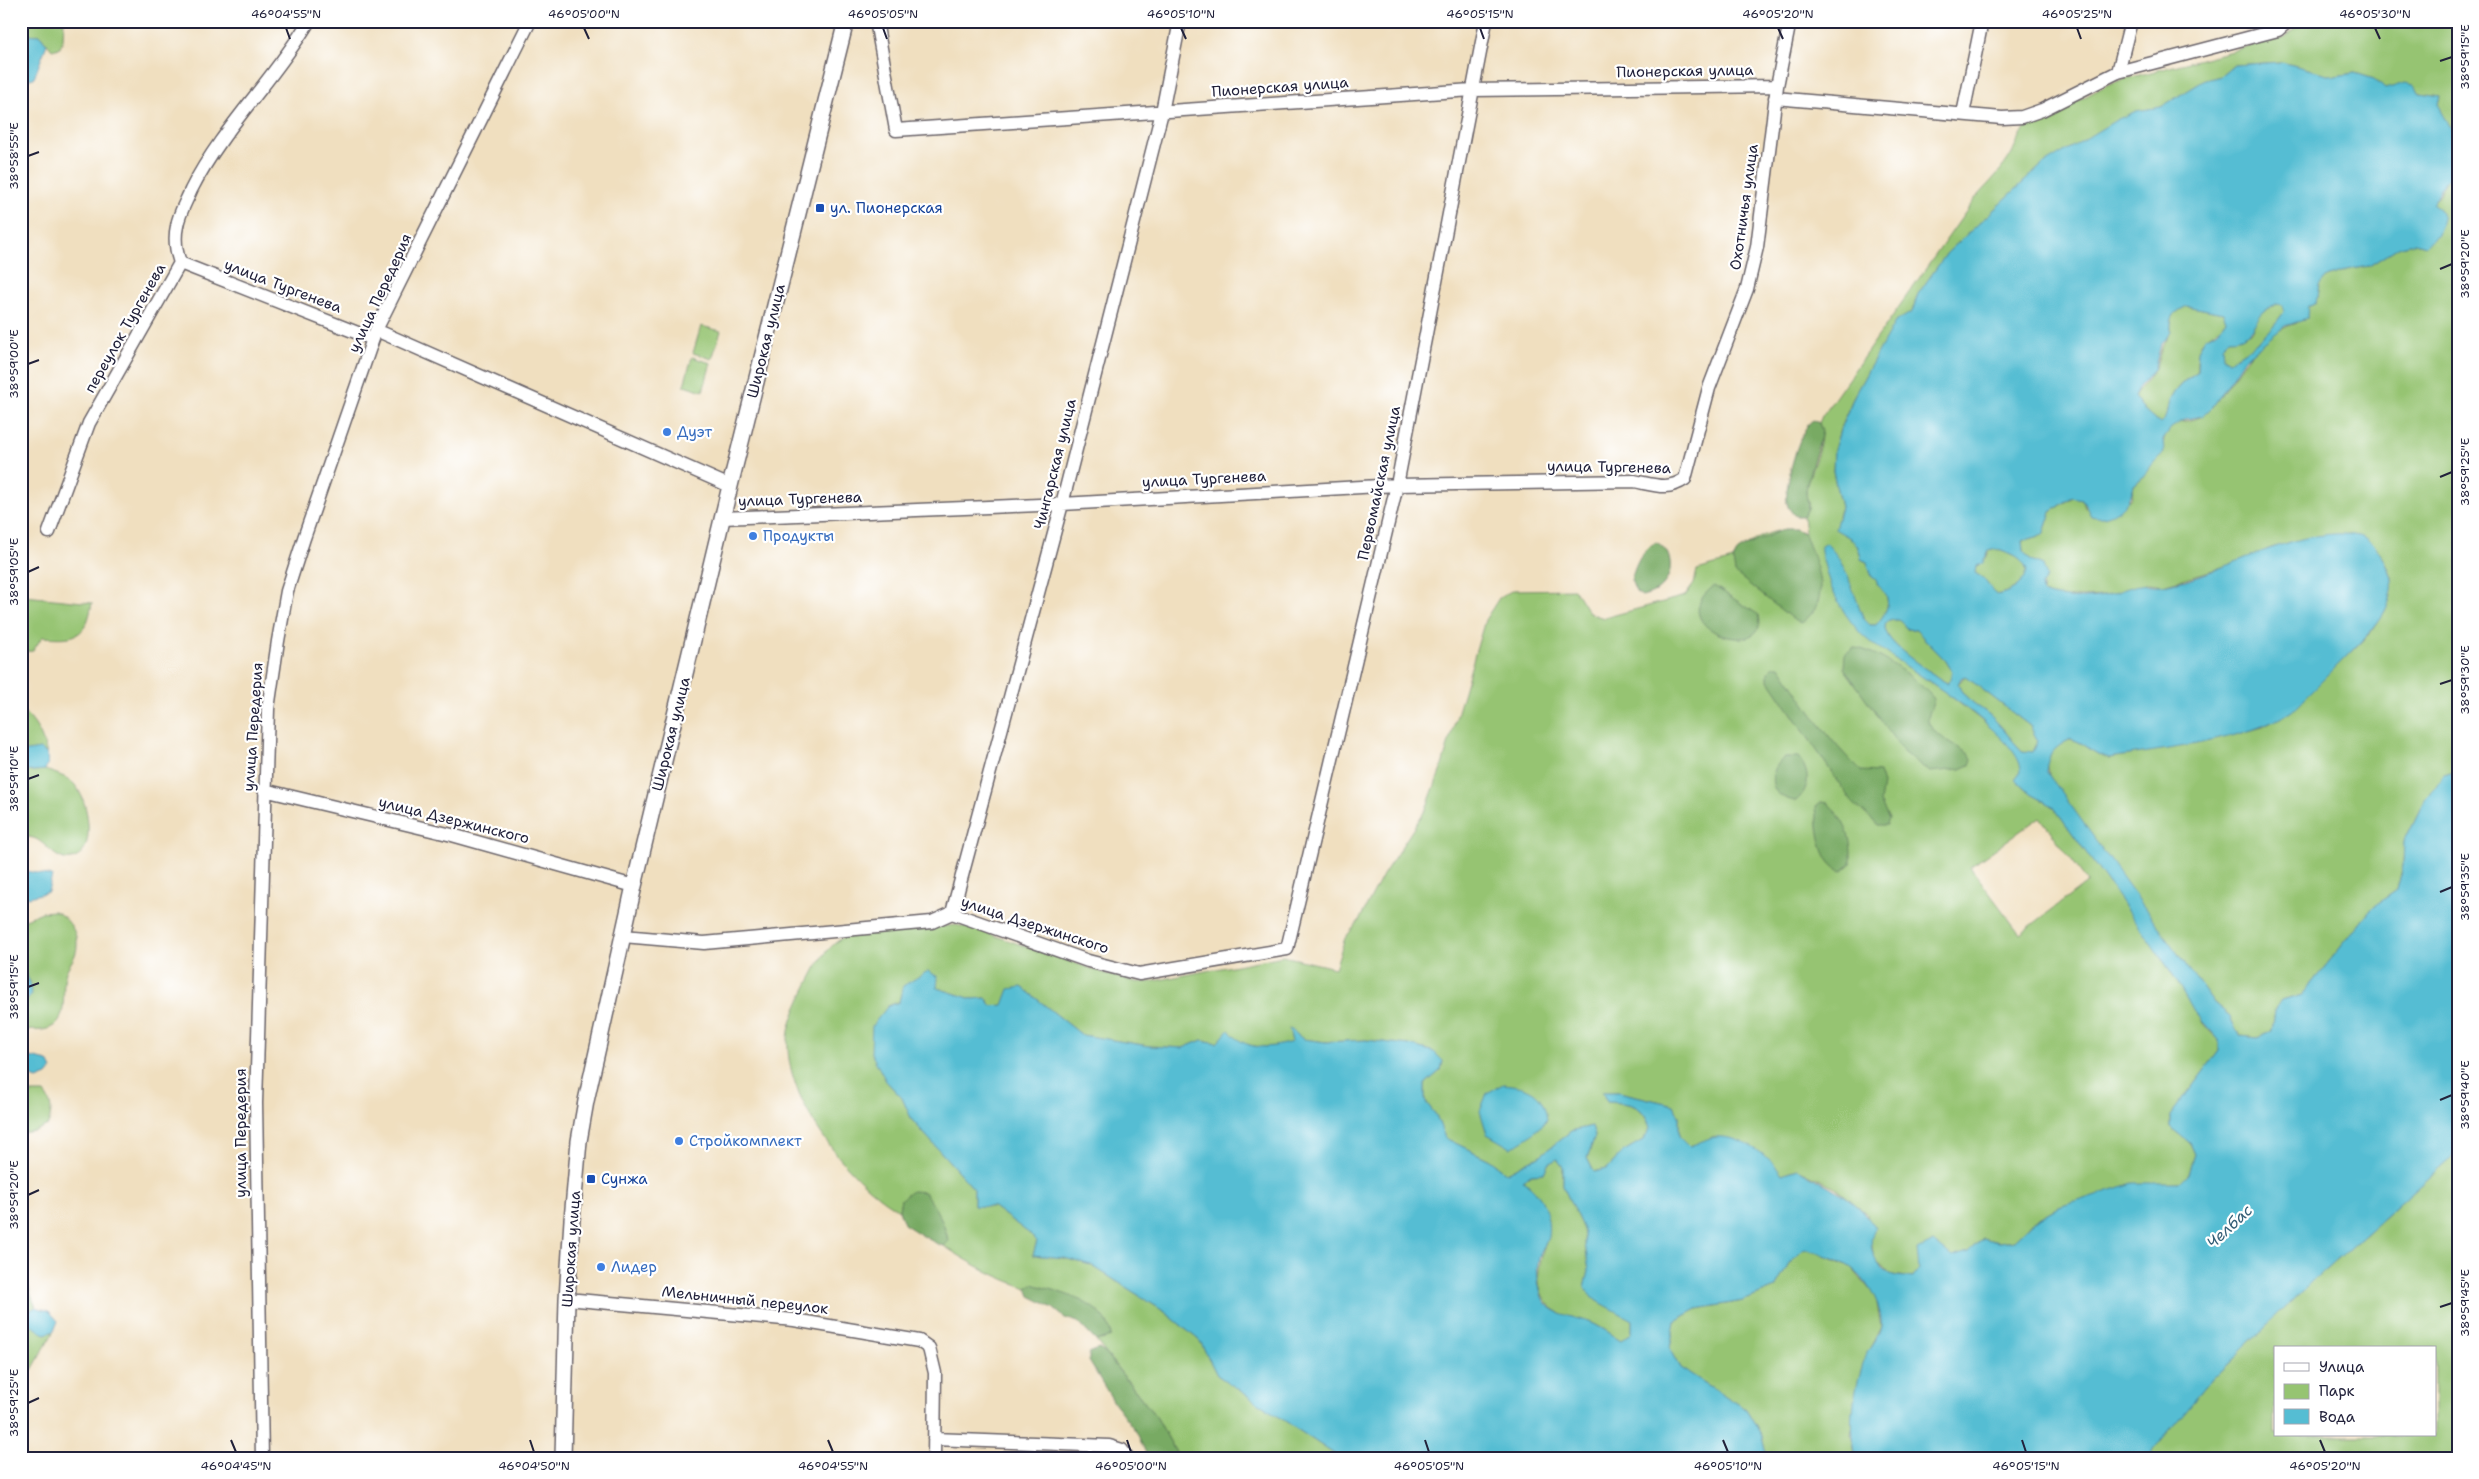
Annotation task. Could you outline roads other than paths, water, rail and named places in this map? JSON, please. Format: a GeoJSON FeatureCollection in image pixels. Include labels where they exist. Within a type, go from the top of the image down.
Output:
{"type":"FeatureCollection","features":[{"type":"Feature","properties":{"kind":"street","name":"переулок Тургенева"},"geometry":{"type":"LineString","coordinates":[[49,532],[89,423],[180,263],[176,249],[177,224],[200,172],[224,136],[297,42],[310,21]]}},
{"type":"Feature","properties":{"kind":"street","name":"улица Передерия"},"geometry":{"type":"LineString","coordinates":[[262,1458],[256,1103],[264,790],[268,709],[287,591],[375,334],[530,21]]}},
{"type":"Feature","properties":{"kind":"street","name":"Широкая улица"},"geometry":{"type":"LineString","coordinates":[[563,1458],[567,1299],[579,1141],[634,886],[730,486],[846,21]]}},
{"type":"Feature","properties":{"kind":"street","name":"Пионерская улица"},"geometry":{"type":"LineString","coordinates":[[876,21],[896,130],[1472,90],[1776,92],[2002,118],[2022,116],[2060,101],[2118,72],[2278,30],[2288,21]]}},
{"type":"Feature","properties":{"kind":"street","name":"Чингарская улица"},"geometry":{"type":"LineString","coordinates":[[952,913],[1062,504],[1162,112],[1180,21]]}},
{"type":"Feature","properties":{"kind":"street","name":"Первомайская улица"},"geometry":{"type":"LineString","coordinates":[[1287,949],[1397,484],[1486,21]]}},
{"type":"Feature","properties":{"kind":"street","name":"Охотничья улица"},"geometry":{"type":"LineString","coordinates":[[1686,479],[1704,403],[1747,289],[1757,247],[1776,92],[1790,21]]}},
{"type":"Feature","properties":{"kind":"street"},"geometry":{"type":"LineString","coordinates":[[1962,114],[1982,21]]}},
{"type":"Feature","properties":{"kind":"street"},"geometry":{"type":"LineString","coordinates":[[2118,72],[2131,21]]}},
{"type":"Feature","properties":{"kind":"street","name":"улица Тургенева"},"geometry":{"type":"LineString","coordinates":[[180,263],[375,334],[730,486]]}},
{"type":"Feature","properties":{"kind":"street","name":"улица Тургенева"},"geometry":{"type":"LineString","coordinates":[[723,518],[1062,504],[1397,484],[1634,481],[1663,487],[1675,486],[1686,479]]}},
{"type":"Feature","properties":{"kind":"street","name":"улица Дзержинского"},"geometry":{"type":"LineString","coordinates":[[264,790],[452,835],[634,886]]}},
{"type":"Feature","properties":{"kind":"street","name":"улица Дзержинского"},"geometry":{"type":"LineString","coordinates":[[623,936],[704,943],[932,922],[952,913],[1088,961],[1139,974],[1287,949]]}},
{"type":"Feature","properties":{"kind":"street","name":"Мельничный переулок"},"geometry":{"type":"LineString","coordinates":[[567,1299],[794,1320],[919,1340],[929,1348],[934,1365],[934,1439]]}},
{"type":"Feature","properties":{"kind":"street"},"geometry":{"type":"LineString","coordinates":[[934,1458],[934,1439],[1109,1446],[1122,1450],[1128,1458]]}},
{"type":"Feature","properties":{"kind":"water"},"geometry":{"type":"Polygon","coordinates":[[[21,34],[40,35],[47,44],[34,78],[21,81],[21,34]]]}},
{"type":"Feature","properties":{"kind":"water","name":"Челбас"},"geometry":{"type":"Polygon","coordinates":[[[2281,62],[2335,76],[2355,73],[2374,79],[2385,89],[2405,83],[2414,85],[2420,93],[2440,96],[2438,104],[2454,137],[2458,156],[2454,173],[2445,181],[2432,204],[2439,209],[2443,219],[2438,235],[2425,246],[2415,243],[2400,246],[2369,266],[2346,270],[2327,277],[2319,286],[2316,302],[2308,306],[2307,319],[2285,326],[2245,358],[2214,405],[2203,416],[2186,419],[2171,428],[2163,439],[2164,453],[2134,485],[2129,499],[2119,510],[2106,516],[2091,516],[2082,499],[2072,497],[2051,512],[2043,535],[2022,541],[2023,551],[2031,560],[2043,565],[2047,577],[2041,586],[2042,593],[2056,597],[2081,598],[2105,596],[2139,585],[2163,585],[2185,580],[2294,541],[2338,534],[2359,536],[2370,541],[2385,561],[2392,580],[2390,598],[2383,615],[2366,636],[2295,709],[2274,721],[2229,737],[2110,758],[2098,754],[2071,739],[2053,751],[2048,760],[2046,771],[2214,1004],[2230,1017],[2239,1036],[2257,1038],[2272,1032],[2275,1011],[2282,1001],[2302,995],[2374,906],[2397,890],[2403,866],[2404,842],[2425,799],[2444,775],[2458,771],[2458,1151],[2314,1280],[2213,1378],[2153,1450],[2150,1458],[1856,1458],[1853,1418],[1856,1392],[1867,1353],[1880,1329],[1881,1318],[1872,1294],[1856,1272],[1834,1258],[1804,1249],[1789,1264],[1775,1288],[1743,1301],[1697,1309],[1675,1321],[1670,1348],[1681,1368],[1746,1409],[1762,1436],[1767,1458],[1340,1458],[1217,1375],[1200,1341],[1165,1312],[1091,1265],[1064,1258],[1033,1255],[1037,1241],[1030,1234],[994,1207],[974,1206],[974,1189],[912,1120],[902,1098],[886,1081],[871,1053],[872,1026],[888,1006],[899,1002],[903,986],[928,971],[938,977],[937,988],[972,999],[986,998],[992,1006],[1003,1005],[1009,989],[1022,987],[1082,1035],[1149,1046],[1183,1048],[1202,1040],[1217,1043],[1229,1030],[1235,1037],[1249,1045],[1274,1046],[1292,1042],[1289,1028],[1303,1039],[1326,1042],[1366,1040],[1409,1045],[1434,1052],[1443,1061],[1441,1070],[1425,1084],[1425,1101],[1436,1115],[1445,1138],[1490,1160],[1507,1173],[1541,1155],[1571,1131],[1592,1126],[1595,1136],[1587,1158],[1594,1172],[1607,1169],[1624,1151],[1643,1140],[1650,1129],[1644,1114],[1635,1106],[1629,1104],[1607,1102],[1602,1092],[1619,1092],[1674,1105],[1679,1116],[1679,1136],[1689,1146],[1713,1137],[1734,1139],[1762,1153],[1782,1174],[1798,1169],[1841,1193],[1859,1208],[1875,1228],[1871,1242],[1877,1262],[1886,1272],[1898,1276],[1913,1278],[1919,1269],[1917,1250],[1933,1242],[1952,1257],[1968,1252],[1983,1238],[1999,1242],[2014,1240],[2033,1222],[2059,1207],[2133,1183],[2179,1183],[2189,1173],[2195,1154],[2190,1143],[2170,1127],[2170,1116],[2219,1051],[2219,1040],[2194,1012],[2172,973],[2053,806],[2031,794],[2015,779],[2021,771],[2017,757],[2005,742],[1967,708],[1869,642],[1857,629],[1840,606],[1832,589],[1822,558],[1821,545],[1825,543],[1838,557],[1864,619],[1870,625],[1876,625],[1886,611],[1887,598],[1876,580],[1872,577],[1867,562],[1861,559],[1860,552],[1855,543],[1835,529],[1841,507],[1833,471],[1834,450],[1841,427],[1855,394],[1895,322],[1912,312],[1918,294],[1947,253],[2041,166],[2116,120],[2136,111],[2161,107],[2205,80],[2221,76],[2234,65],[2281,62]],[[2276,304],[2261,314],[2250,331],[2239,338],[2229,339],[2222,346],[2223,357],[2229,361],[2252,346],[2284,312],[2282,305],[2276,304]],[[2187,306],[2178,311],[2172,319],[2171,332],[2161,344],[2154,370],[2139,387],[2134,397],[2141,407],[2160,424],[2166,417],[2169,402],[2174,393],[2197,372],[2198,350],[2205,338],[2218,331],[2226,320],[2223,313],[2187,306]],[[1996,549],[1989,551],[1982,564],[1976,566],[1975,573],[1983,578],[1996,595],[2015,588],[2023,580],[2027,571],[2018,559],[1996,549]],[[1900,620],[1886,622],[1885,629],[1889,637],[1905,654],[1947,683],[1951,680],[1952,671],[1946,661],[1916,630],[1907,629],[1900,620]],[[1965,676],[1961,678],[1958,684],[1964,695],[1994,719],[2022,751],[2033,752],[2038,741],[2030,726],[1965,676]],[[1557,1159],[1548,1164],[1544,1173],[1531,1174],[1522,1180],[1539,1197],[1548,1219],[1548,1236],[1539,1258],[1538,1268],[1541,1295],[1547,1305],[1559,1313],[1594,1324],[1621,1340],[1632,1333],[1632,1320],[1594,1299],[1585,1288],[1589,1271],[1583,1229],[1563,1186],[1563,1167],[1557,1159]]]}},
{"type":"Feature","properties":{"kind":"water"},"geometry":{"type":"Polygon","coordinates":[[[40,749],[47,754],[48,763],[45,770],[21,772],[21,752],[40,749]]]}},
{"type":"Feature","properties":{"kind":"water"},"geometry":{"type":"Polygon","coordinates":[[[21,870],[52,876],[48,892],[29,897],[21,893],[21,870]]]}},
{"type":"Feature","properties":{"kind":"water"},"geometry":{"type":"Polygon","coordinates":[[[21,967],[30,982],[31,996],[26,1001],[21,998],[21,967]]]}},
{"type":"Feature","properties":{"kind":"water"},"geometry":{"type":"Polygon","coordinates":[[[21,1055],[48,1061],[52,1069],[47,1075],[37,1079],[21,1073],[21,1055]]]}},
{"type":"Feature","properties":{"kind":"water"},"geometry":{"type":"Polygon","coordinates":[[[1503,1084],[1534,1092],[1543,1103],[1547,1120],[1529,1137],[1511,1148],[1487,1134],[1480,1111],[1487,1093],[1503,1084]]]}},
{"type":"Feature","properties":{"kind":"water"},"geometry":{"type":"Polygon","coordinates":[[[36,1307],[49,1311],[58,1321],[54,1331],[45,1334],[26,1322],[29,1311],[36,1307]]]}},
{"type":"Feature","properties":{"kind":"place","name":"ул. Пионерская"},"geometry":{"type":"Point","coordinates":[820,208]}},
{"type":"Feature","properties":{"kind":"place","name":"Дуэт"},"geometry":{"type":"Point","coordinates":[667,432]}},
{"type":"Feature","properties":{"kind":"place","name":"Продукты"},"geometry":{"type":"Point","coordinates":[753,536]}},
{"type":"Feature","properties":{"kind":"place","name":"Стройкомплект"},"geometry":{"type":"Point","coordinates":[679,1141]}},
{"type":"Feature","properties":{"kind":"place","name":"Сунжа"},"geometry":{"type":"Point","coordinates":[591,1179]}},
{"type":"Feature","properties":{"kind":"place","name":"Лидер"},"geometry":{"type":"Point","coordinates":[601,1267]}}]}
